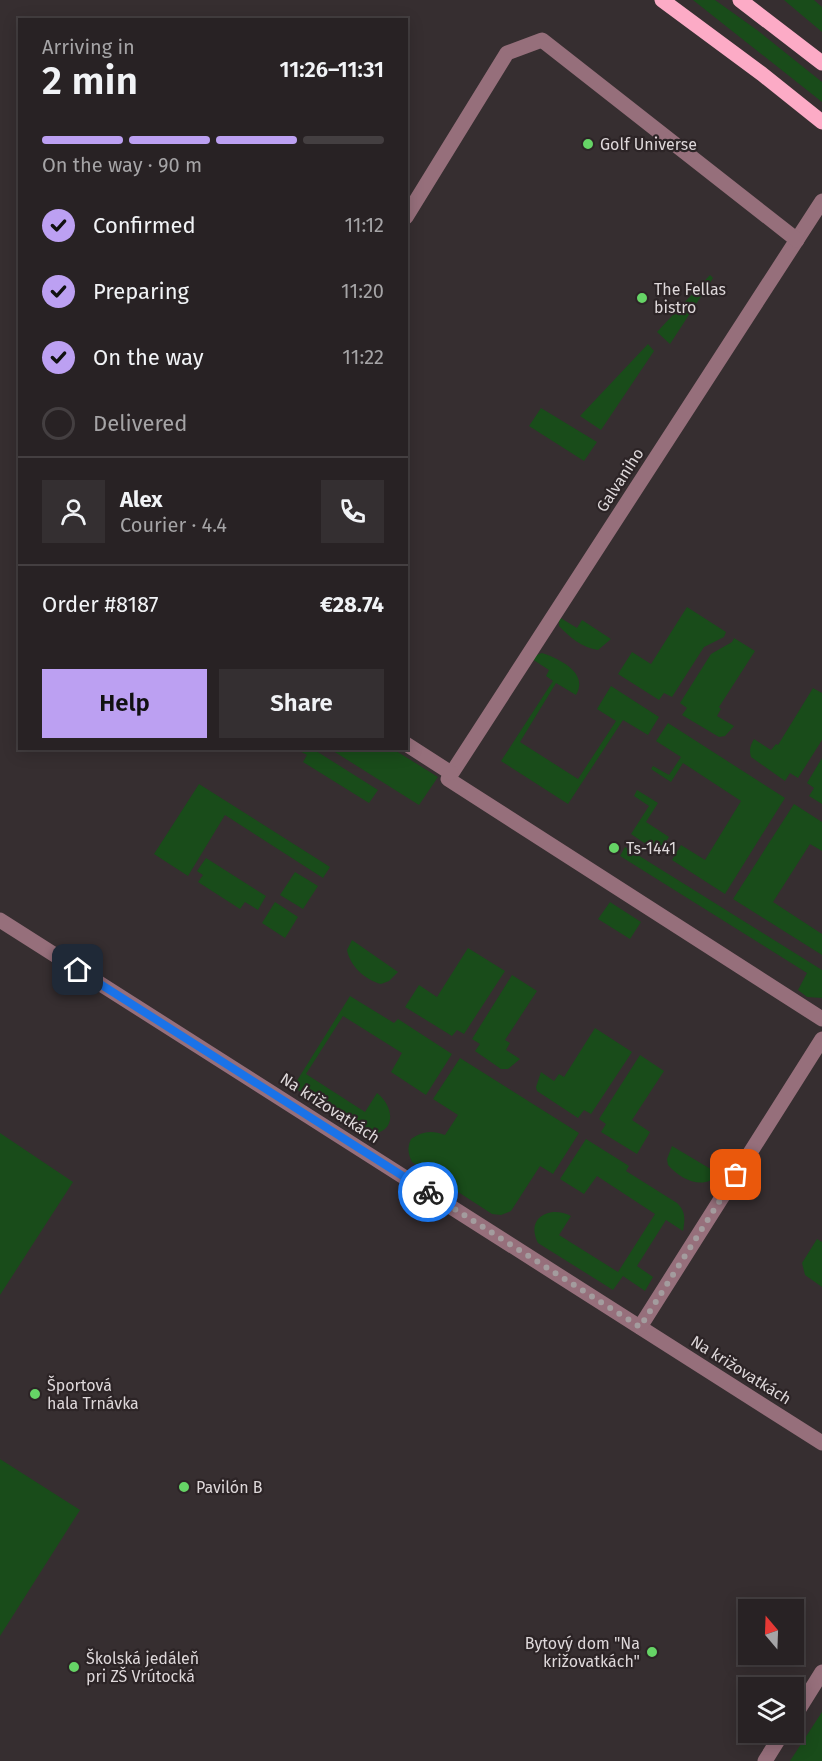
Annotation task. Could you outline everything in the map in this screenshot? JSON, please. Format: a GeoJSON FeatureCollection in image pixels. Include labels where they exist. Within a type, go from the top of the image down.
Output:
{"type":"FeatureCollection","features":[{"type":"Feature","properties":{"kind":"main road"},"geometry":{"type":"LineString","coordinates":[[662,0],[822,122]]}},
{"type":"Feature","properties":{"kind":"main road"},"geometry":{"type":"LineString","coordinates":[[740,0],[822,63]]}},
{"type":"Feature","properties":{"kind":"street"},"geometry":{"type":"LineString","coordinates":[[408,214],[507,53],[542,40],[797,240]]}},
{"type":"Feature","properties":{"kind":"street","name":"Galvaniho"},"geometry":{"type":"LineString","coordinates":[[450,776],[822,201]]}},
{"type":"Feature","properties":{"kind":"street"},"geometry":{"type":"LineString","coordinates":[[408,745],[450,776],[822,1019]]}},
{"type":"Feature","properties":{"kind":"street","name":"Na križovatkách"},"geometry":{"type":"LineString","coordinates":[[0,920],[822,1443]]}},
{"type":"Feature","properties":{"kind":"street"},"geometry":{"type":"LineString","coordinates":[[640,1327],[822,1039]]}},
{"type":"Feature","properties":{"kind":"street"},"geometry":{"type":"LineString","coordinates":[[804,1701],[822,1672]]}},
{"type":"Feature","properties":{"kind":"street"},"geometry":{"type":"LineString","coordinates":[[765,1761],[776,1743]]}},
{"type":"Feature","properties":{"kind":"green space"},"geometry":{"type":"Polygon","coordinates":[[[693,0],[715,0],[757,30],[822,82],[822,102],[693,0]]]}},
{"type":"Feature","properties":{"kind":"green space"},"geometry":{"type":"Polygon","coordinates":[[[784,0],[814,0],[822,7],[822,32],[784,0]]]}},
{"type":"Feature","properties":{"kind":"green space"},"geometry":{"type":"Polygon","coordinates":[[[710,275],[713,278],[670,344],[657,332],[710,275]]]}},
{"type":"Feature","properties":{"kind":"green space"},"geometry":{"type":"Polygon","coordinates":[[[648,344],[654,351],[601,430],[580,416],[648,344]]]}},
{"type":"Feature","properties":{"kind":"green space"},"geometry":{"type":"Polygon","coordinates":[[[541,408],[597,442],[584,461],[529,426],[541,408]]]}},
{"type":"Feature","properties":{"kind":"green space"},"geometry":{"type":"Polygon","coordinates":[[[687,607],[726,632],[724,637],[704,647],[672,697],[664,693],[659,700],[618,674],[632,652],[651,664],[687,607]]]}},
{"type":"Feature","properties":{"kind":"green space"},"geometry":{"type":"Polygon","coordinates":[[[559,617],[577,628],[582,620],[611,639],[598,650],[587,647],[572,638],[559,626],[559,617]]]}},
{"type":"Feature","properties":{"kind":"green space"},"geometry":{"type":"Polygon","coordinates":[[[734,638],[755,651],[719,707],[721,709],[717,716],[734,726],[725,736],[719,737],[682,715],[687,708],[680,703],[711,654],[732,642],[734,638]]]}},
{"type":"Feature","properties":{"kind":"green space"},"geometry":{"type":"Polygon","coordinates":[[[542,653],[571,668],[579,680],[579,687],[576,695],[556,683],[520,742],[578,779],[616,721],[597,709],[611,686],[659,717],[648,735],[623,720],[568,804],[501,761],[553,681],[546,676],[549,670],[532,659],[542,653]]]}},
{"type":"Feature","properties":{"kind":"green space"},"geometry":{"type":"Polygon","coordinates":[[[813,688],[822,693],[822,740],[798,778],[790,773],[785,781],[751,757],[751,746],[754,739],[771,750],[776,744],[778,745],[813,688]]]}},
{"type":"Feature","properties":{"kind":"green space"},"geometry":{"type":"Polygon","coordinates":[[[668,723],[785,798],[725,894],[672,860],[681,845],[705,860],[741,801],[683,763],[671,782],[651,769],[653,766],[669,775],[681,757],[656,741],[668,723]]]}},
{"type":"Feature","properties":{"kind":"green space"},"geometry":{"type":"Polygon","coordinates":[[[298,750],[315,750],[378,790],[369,803],[303,762],[307,755],[298,750]]]}},
{"type":"Feature","properties":{"kind":"green space"},"geometry":{"type":"Polygon","coordinates":[[[332,750],[395,750],[438,777],[419,805],[332,750]]]}},
{"type":"Feature","properties":{"kind":"green space"},"geometry":{"type":"Polygon","coordinates":[[[822,758],[822,804],[809,796],[814,788],[807,783],[822,758]]]}},
{"type":"Feature","properties":{"kind":"green space"},"geometry":{"type":"Polygon","coordinates":[[[199,784],[330,867],[323,878],[225,815],[188,876],[154,854],[199,784]]]}},
{"type":"Feature","properties":{"kind":"green space"},"geometry":{"type":"Polygon","coordinates":[[[637,790],[658,803],[646,822],[669,837],[659,853],[631,834],[649,806],[634,796],[637,790]]]}},
{"type":"Feature","properties":{"kind":"green space"},"geometry":{"type":"Polygon","coordinates":[[[794,804],[822,822],[822,851],[810,844],[773,902],[822,934],[822,955],[733,899],[794,804]]]}},
{"type":"Feature","properties":{"kind":"green space"},"geometry":{"type":"Polygon","coordinates":[[[625,847],[822,970],[822,998],[807,997],[798,990],[807,973],[620,856],[625,847]]]}},
{"type":"Feature","properties":{"kind":"green space"},"geometry":{"type":"Polygon","coordinates":[[[206,858],[266,896],[258,910],[245,902],[240,909],[198,882],[203,875],[197,871],[206,858]]]}},
{"type":"Feature","properties":{"kind":"green space"},"geometry":{"type":"Polygon","coordinates":[[[295,872],[318,886],[303,909],[280,895],[295,872]]]}},
{"type":"Feature","properties":{"kind":"green space"},"geometry":{"type":"Polygon","coordinates":[[[275,902],[298,917],[285,938],[262,923],[275,902]]]}},
{"type":"Feature","properties":{"kind":"green space"},"geometry":{"type":"Polygon","coordinates":[[[610,902],[641,922],[630,939],[598,919],[610,902]]]}},
{"type":"Feature","properties":{"kind":"green space"},"geometry":{"type":"Polygon","coordinates":[[[352,940],[398,972],[389,981],[381,984],[364,976],[351,962],[347,950],[352,940]]]}},
{"type":"Feature","properties":{"kind":"green space"},"geometry":{"type":"Polygon","coordinates":[[[468,948],[505,971],[464,1034],[457,1030],[452,1036],[405,1007],[419,985],[437,997],[468,948]]]}},
{"type":"Feature","properties":{"kind":"green space"},"geometry":{"type":"Polygon","coordinates":[[[512,975],[537,991],[505,1040],[510,1043],[506,1050],[520,1059],[508,1069],[501,1069],[475,1051],[480,1044],[472,1039],[512,975]]]}},
{"type":"Feature","properties":{"kind":"green space"},"geometry":{"type":"Polygon","coordinates":[[[350,996],[394,1023],[398,1019],[452,1054],[426,1095],[391,1072],[402,1053],[343,1016],[306,1074],[365,1112],[377,1093],[388,1106],[390,1120],[383,1130],[377,1133],[367,1134],[293,1087],[350,996]]]}},
{"type":"Feature","properties":{"kind":"green space"},"geometry":{"type":"Polygon","coordinates":[[[595,1028],[632,1052],[591,1114],[584,1110],[578,1118],[537,1091],[536,1087],[541,1072],[554,1081],[559,1074],[564,1077],[595,1028]]]}},
{"type":"Feature","properties":{"kind":"green space"},"geometry":{"type":"Polygon","coordinates":[[[640,1055],[664,1071],[632,1120],[650,1132],[637,1154],[601,1132],[606,1124],[599,1119],[640,1055]]]}},
{"type":"Feature","properties":{"kind":"green space"},"geometry":{"type":"Polygon","coordinates":[[[460,1058],[579,1133],[553,1174],[540,1166],[511,1211],[501,1215],[492,1214],[412,1162],[409,1154],[411,1139],[427,1132],[445,1135],[458,1115],[433,1099],[460,1058]]]}},
{"type":"Feature","properties":{"kind":"green space"},"geometry":{"type":"Polygon","coordinates":[[[0,1133],[73,1182],[0,1295],[0,1133]]]}},
{"type":"Feature","properties":{"kind":"green space"},"geometry":{"type":"Polygon","coordinates":[[[586,1139],[629,1166],[626,1171],[677,1203],[683,1213],[683,1231],[666,1220],[637,1266],[653,1277],[645,1291],[623,1276],[613,1290],[538,1243],[535,1234],[537,1221],[548,1213],[563,1213],[571,1216],[559,1235],[618,1272],[655,1214],[597,1176],[584,1194],[560,1179],[586,1139]]]}},
{"type":"Feature","properties":{"kind":"green space"},"geometry":{"type":"Polygon","coordinates":[[[672,1146],[719,1174],[707,1182],[700,1183],[679,1175],[668,1165],[667,1159],[672,1146]]]}},
{"type":"Feature","properties":{"kind":"green space"},"geometry":{"type":"Polygon","coordinates":[[[817,1239],[822,1242],[822,1287],[805,1275],[802,1263],[817,1239]]]}},
{"type":"Feature","properties":{"kind":"green space"},"geometry":{"type":"Polygon","coordinates":[[[0,1459],[80,1510],[0,1636],[0,1459]]]}},
{"type":"Feature","properties":{"kind":"green space"},"geometry":{"type":"Polygon","coordinates":[[[822,1712],[822,1761],[790,1761],[804,1743],[822,1712]]]}},
{"type":"Feature","properties":{"kind":"way so far"},"geometry":{"type":"LineString","coordinates":[[428,1192],[640,1327],[736,1175]]}},
{"type":"Feature","properties":{"kind":"place","name":"Golf Universe"},"geometry":{"type":"Point","coordinates":[588,144]}},
{"type":"Feature","properties":{"kind":"place","name":"The Fellas bistro"},"geometry":{"type":"Point","coordinates":[642,298]}},
{"type":"Feature","properties":{"kind":"place","name":"Ts-1441"},"geometry":{"type":"Point","coordinates":[614,848]}},
{"type":"Feature","properties":{"kind":"place","name":"Športová hala Trnávka"},"geometry":{"type":"Point","coordinates":[35,1394]}},
{"type":"Feature","properties":{"kind":"place","name":"Pavilón B"},"geometry":{"type":"Point","coordinates":[184,1487]}},
{"type":"Feature","properties":{"kind":"place","name":"Bytový dom \"Na križovatkách\""},"geometry":{"type":"Point","coordinates":[652,1652]}},
{"type":"Feature","properties":{"kind":"place","name":"Školská jedáleň pri ZŠ Vrútocká"},"geometry":{"type":"Point","coordinates":[74,1667]}},
{"type":"Feature","properties":{"kind":"route"},"geometry":{"type":"LineString","coordinates":[[78,970],[428,1192]]}}]}
